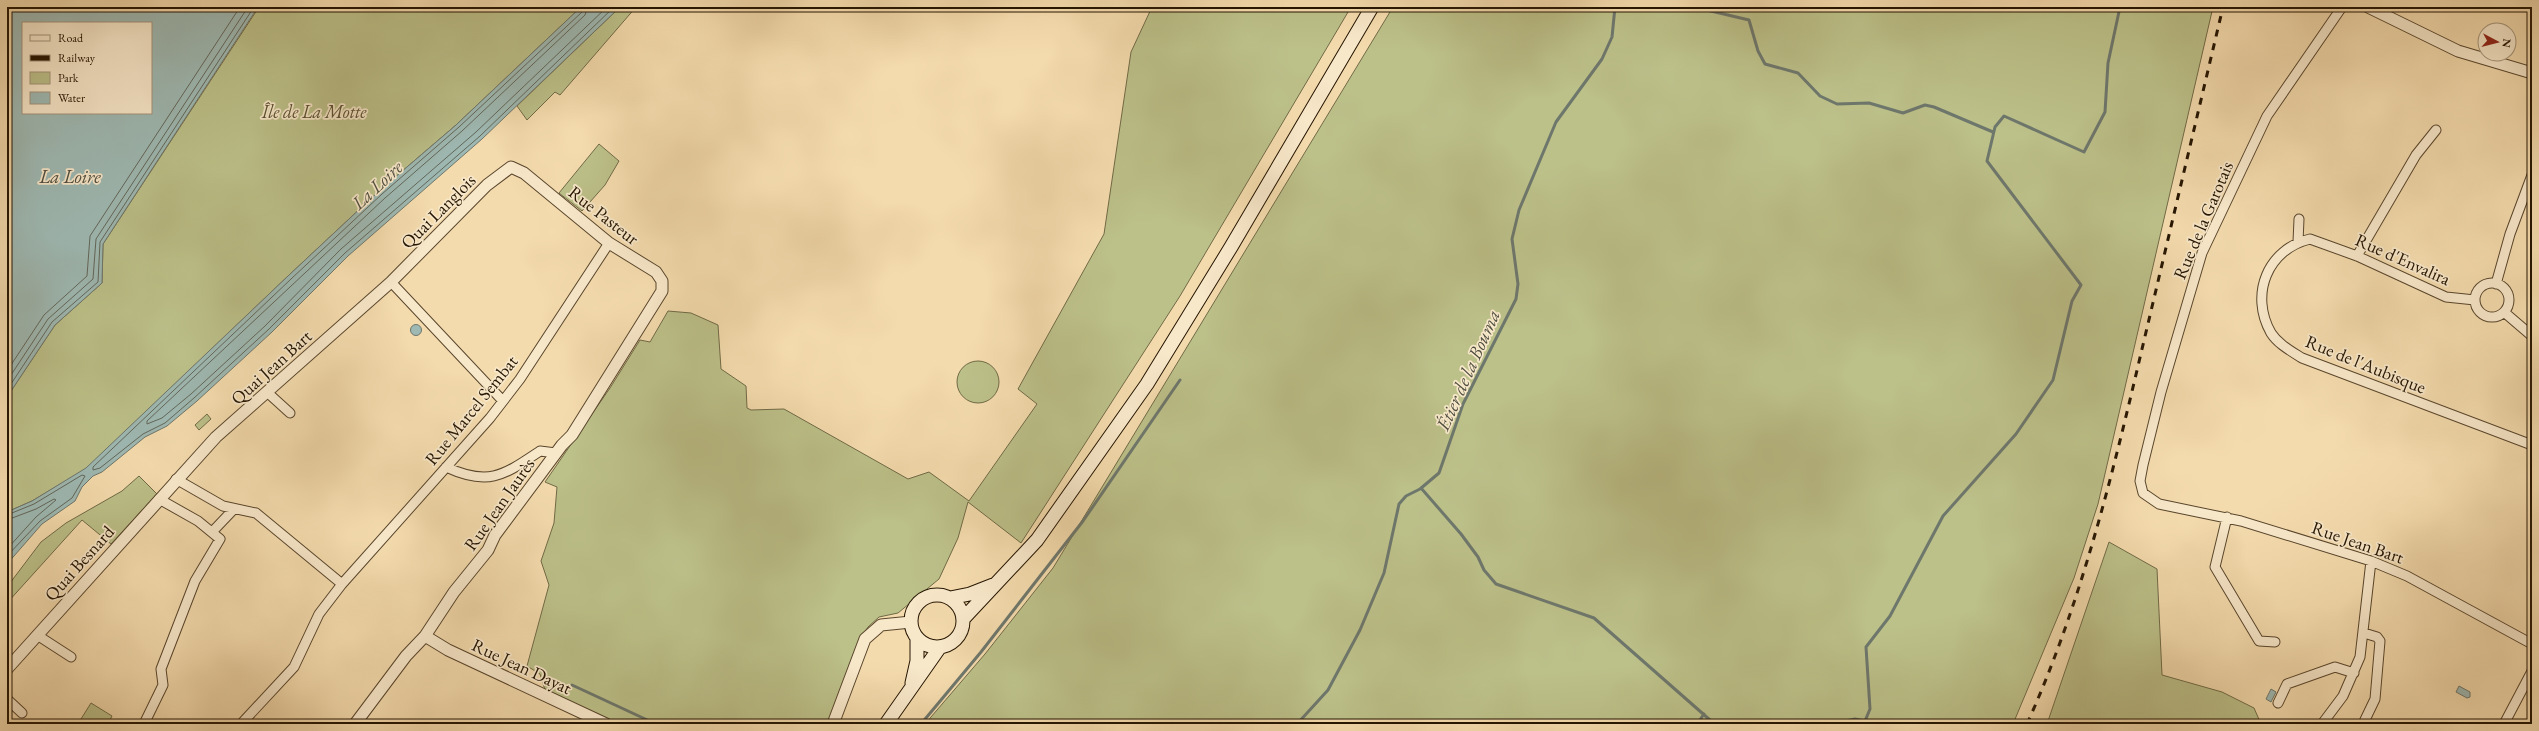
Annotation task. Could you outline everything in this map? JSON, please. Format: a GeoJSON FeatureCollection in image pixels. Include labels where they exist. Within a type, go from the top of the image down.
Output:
{"type":"FeatureCollection","features":[{"type":"Feature","properties":{"kind":"main road"},"geometry":{"type":"LineString","coordinates":[[917,638],[929,646],[940,647],[951,643],[959,636],[963,619],[993,585],[1037,540],[1147,384],[1220,266],[1372,7]]}},
{"type":"Feature","properties":{"kind":"main road"},"geometry":{"type":"LineString","coordinates":[[912,684],[917,661],[917,638],[911,622],[915,608],[924,599],[937,595],[950,598],[970,594],[993,585]]}},
{"type":"Feature","properties":{"kind":"main road"},"geometry":{"type":"LineString","coordinates":[[950,598],[960,608],[963,619]]}},
{"type":"Feature","properties":{"kind":"main road"},"geometry":{"type":"LineString","coordinates":[[886,724],[912,684],[940,647]]}},
{"type":"Feature","properties":{"kind":"street","name":"Rue de la Garotais"},"geometry":{"type":"LineString","coordinates":[[2184,508],[2159,504],[2150,499],[2143,492],[2140,481],[2161,392],[2193,280],[2202,253],[2267,116],[2342,7]]}},
{"type":"Feature","properties":{"kind":"street"},"geometry":{"type":"LineString","coordinates":[[2372,8],[2458,51],[2532,74]]}},
{"type":"Feature","properties":{"kind":"street"},"geometry":{"type":"LineString","coordinates":[[2357,256],[2416,155],[2436,130]]}},
{"type":"Feature","properties":{"kind":"street","name":"Rue Pasteur"},"geometry":{"type":"LineString","coordinates":[[511,167],[524,173],[609,243],[660,276],[663,285],[661,296]]}},
{"type":"Feature","properties":{"kind":"street","name":"Quai Langlois"},"geometry":{"type":"LineString","coordinates":[[390,282],[488,185],[511,167]]}},
{"type":"Feature","properties":{"kind":"street"},"geometry":{"type":"LineString","coordinates":[[2496,284],[2510,234],[2532,175]]}},
{"type":"Feature","properties":{"kind":"street"},"geometry":{"type":"LineString","coordinates":[[2298,242],[2300,219]]}},
{"type":"Feature","properties":{"kind":"street","name":"Rue d'Envalira"},"geometry":{"type":"LineString","coordinates":[[2298,242],[2310,239],[2321,241],[2446,297],[2475,300]]}},
{"type":"Feature","properties":{"kind":"street","name":"Rue de l'Aubisque"},"geometry":{"type":"LineString","coordinates":[[2298,242],[2273,261],[2266,274],[2264,287],[2262,304],[2266,319],[2272,333],[2284,347],[2302,358],[2532,445]]}},
{"type":"Feature","properties":{"kind":"street","name":"Rue Marcel Sembat"},"geometry":{"type":"LineString","coordinates":[[241,724],[294,667],[319,614],[342,584],[490,418],[502,400],[520,379],[609,243]]}},
{"type":"Feature","properties":{"kind":"street"},"geometry":{"type":"LineString","coordinates":[[390,282],[502,400]]}},
{"type":"Feature","properties":{"kind":"street","name":"Quai Jean Bart"},"geometry":{"type":"LineString","coordinates":[[176,479],[216,437],[268,393],[390,282]]}},
{"type":"Feature","properties":{"kind":"street"},"geometry":{"type":"LineString","coordinates":[[2496,284],[2508,293],[2509,303],[2504,312],[2494,318],[2483,315],[2478,311],[2475,300],[2481,287],[2496,284]]}},
{"type":"Feature","properties":{"kind":"street","name":"Rue Jean Jaurès"},"geometry":{"type":"LineString","coordinates":[[355,724],[406,656],[425,636],[454,592],[488,550],[494,535],[556,453],[572,435],[661,296]]}},
{"type":"Feature","properties":{"kind":"street"},"geometry":{"type":"LineString","coordinates":[[2504,312],[2532,336]]}},
{"type":"Feature","properties":{"kind":"street"},"geometry":{"type":"LineString","coordinates":[[268,393],[290,413]]}},
{"type":"Feature","properties":{"kind":"street"},"geometry":{"type":"LineString","coordinates":[[446,467],[462,474],[497,476],[506,473],[540,451],[556,453]]}},
{"type":"Feature","properties":{"kind":"street"},"geometry":{"type":"LineString","coordinates":[[176,479],[234,509],[256,513],[342,584]]}},
{"type":"Feature","properties":{"kind":"street","name":"Quai Besnard"},"geometry":{"type":"LineString","coordinates":[[7,669],[176,479]]}},
{"type":"Feature","properties":{"kind":"street"},"geometry":{"type":"LineString","coordinates":[[144,724],[163,685],[161,669],[195,581],[220,539],[212,532],[159,499]]}},
{"type":"Feature","properties":{"kind":"street","name":"Rue Jean Bart"},"geometry":{"type":"LineString","coordinates":[[2184,508],[2227,517],[2371,560],[2407,576],[2532,644]]}},
{"type":"Feature","properties":{"kind":"street"},"geometry":{"type":"LineString","coordinates":[[212,532],[234,509]]}},
{"type":"Feature","properties":{"kind":"street"},"geometry":{"type":"LineString","coordinates":[[2227,517],[2215,567],[2259,641],[2275,642]]}},
{"type":"Feature","properties":{"kind":"street"},"geometry":{"type":"LineString","coordinates":[[2322,724],[2343,696],[2360,657],[2364,634],[2371,560]]}},
{"type":"Feature","properties":{"kind":"street"},"geometry":{"type":"LineString","coordinates":[[833,724],[865,639],[881,625],[911,622]]}},
{"type":"Feature","properties":{"kind":"street"},"geometry":{"type":"LineString","coordinates":[[38,634],[71,657]]}},
{"type":"Feature","properties":{"kind":"street"},"geometry":{"type":"LineString","coordinates":[[2364,634],[2377,637],[2380,641],[2375,699],[2364,724]]}},
{"type":"Feature","properties":{"kind":"street","name":"Rue Jean Dayat"},"geometry":{"type":"LineString","coordinates":[[425,636],[448,650],[606,724]]}},
{"type":"Feature","properties":{"kind":"street"},"geometry":{"type":"LineString","coordinates":[[2278,703],[2287,684],[2335,667],[2354,673]]}},
{"type":"Feature","properties":{"kind":"street"},"geometry":{"type":"LineString","coordinates":[[2504,724],[2532,671]]}},
{"type":"Feature","properties":{"kind":"street"},"geometry":{"type":"LineString","coordinates":[[7,699],[22,713]]}},
{"type":"Feature","properties":{"kind":"green space","name":"Île de La Motte"},"geometry":{"type":"Polygon","coordinates":[[[259,7],[581,7],[456,125],[379,191],[86,469],[32,501],[7,512],[7,397],[55,325],[102,283],[103,244],[259,7]]]}},
{"type":"Feature","properties":{"kind":"green space"},"geometry":{"type":"Polygon","coordinates":[[[620,7],[636,7],[560,95],[555,92],[527,120],[517,106],[620,7]]]}},
{"type":"Feature","properties":{"kind":"green space"},"geometry":{"type":"Polygon","coordinates":[[[1152,7],[1351,7],[1180,296],[1021,543],[968,502],[958,538],[939,579],[898,613],[879,617],[868,627],[858,642],[828,724],[618,724],[545,690],[540,674],[527,666],[549,585],[541,561],[554,523],[557,487],[545,482],[610,388],[640,340],[650,342],[668,311],[691,313],[718,325],[721,369],[746,386],[747,408],[751,410],[784,409],[908,479],[929,472],[969,501],[1037,404],[1018,389],[1104,234],[1131,52],[1152,7]]]}},
{"type":"Feature","properties":{"kind":"green space"},"geometry":{"type":"Polygon","coordinates":[[[1393,7],[2213,7],[2098,504],[2074,578],[2013,724],[925,724],[985,654],[1053,568],[1393,7]]]}},
{"type":"Feature","properties":{"kind":"green space"},"geometry":{"type":"Polygon","coordinates":[[[599,144],[619,161],[605,185],[582,211],[559,193],[599,144]]]}},
{"type":"Feature","properties":{"kind":"green space"},"geometry":{"type":"Polygon","coordinates":[[[978,361],[993,367],[999,382],[993,397],[978,403],[963,397],[957,382],[963,367],[978,361]]]}},
{"type":"Feature","properties":{"kind":"green space"},"geometry":{"type":"Polygon","coordinates":[[[207,414],[211,419],[199,430],[195,425],[207,414]]]}},
{"type":"Feature","properties":{"kind":"green space"},"geometry":{"type":"Polygon","coordinates":[[[139,476],[157,494],[111,544],[82,520],[7,603],[7,587],[41,542],[66,523],[122,491],[139,476]]]}},
{"type":"Feature","properties":{"kind":"green space"},"geometry":{"type":"Polygon","coordinates":[[[2109,542],[2157,569],[2162,675],[2222,692],[2254,708],[2261,724],[2047,724],[2109,542]]]}},
{"type":"Feature","properties":{"kind":"green space"},"geometry":{"type":"Polygon","coordinates":[[[91,703],[112,716],[108,724],[89,724],[81,719],[91,703]]]}},
{"type":"Feature","properties":{"kind":"water","name":"La Loire"},"geometry":{"type":"Polygon","coordinates":[[[7,7],[258,7],[103,244],[102,283],[55,325],[7,397],[7,7]]]}},
{"type":"Feature","properties":{"kind":"water"},"geometry":{"type":"Polygon","coordinates":[[[581,7],[620,7],[482,139],[348,256],[272,332],[197,401],[167,426],[145,437],[102,472],[93,476],[82,487],[75,501],[42,524],[7,564],[7,512],[32,501],[86,468],[379,191],[456,125],[581,7]]]}},
{"type":"Feature","properties":{"kind":"water"},"geometry":{"type":"Polygon","coordinates":[[[414,325],[418,325],[420,326],[420,334],[414,335],[411,332],[411,328],[414,325]]]}},
{"type":"Feature","properties":{"kind":"water"},"geometry":{"type":"Polygon","coordinates":[[[2459,686],[2470,692],[2470,697],[2467,698],[2456,692],[2459,686]]]}},
{"type":"Feature","properties":{"kind":"water"},"geometry":{"type":"Polygon","coordinates":[[[2271,689],[2276,692],[2271,702],[2266,699],[2271,689]]]}},
{"type":"Feature","properties":{"kind":"waterway","name":"Étier de la Bouma"},"geometry":{"type":"LineString","coordinates":[[1297,724],[1328,690],[1360,630],[1384,573],[1399,504],[1406,496],[1420,489],[1439,473],[1463,404],[1516,299],[1518,284],[1512,239],[1519,210],[1556,122],[1602,59],[1612,37],[1615,7]]}},
{"type":"Feature","properties":{"kind":"waterway"},"geometry":{"type":"LineString","coordinates":[[1694,7],[1749,20],[1758,51],[1765,64],[1798,73],[1820,96],[1837,104],[1869,103],[1903,113],[1925,105],[1934,107],[1993,132]]}},
{"type":"Feature","properties":{"kind":"waterway"},"geometry":{"type":"LineString","coordinates":[[1867,724],[1865,721],[1870,709],[1866,647],[1890,616],[1943,516],[2016,434],[2053,380],[2072,301],[2081,285],[1987,161],[1995,127],[2004,116],[2084,152],[2105,112],[2108,63],[2120,7]]}},
{"type":"Feature","properties":{"kind":"waterway"},"geometry":{"type":"LineString","coordinates":[[921,724],[981,652],[1083,521],[1180,380]]}},
{"type":"Feature","properties":{"kind":"waterway"},"geometry":{"type":"LineString","coordinates":[[1421,488],[1461,534],[1478,557],[1484,570],[1496,584],[1594,618],[1710,720],[1717,724]]}},
{"type":"Feature","properties":{"kind":"waterway"},"geometry":{"type":"LineString","coordinates":[[572,685],[656,724]]}},
{"type":"Feature","properties":{"kind":"waterway"},"geometry":{"type":"LineString","coordinates":[[1697,724],[1704,714]]}},
{"type":"Feature","properties":{"kind":"waterway"},"geometry":{"type":"LineString","coordinates":[[1831,724],[1855,719],[1865,721]]}},
{"type":"Feature","properties":{"kind":"railway"},"geometry":{"type":"LineString","coordinates":[[2027,724],[2064,633],[2094,540],[2131,397],[2223,7]]}}]}
